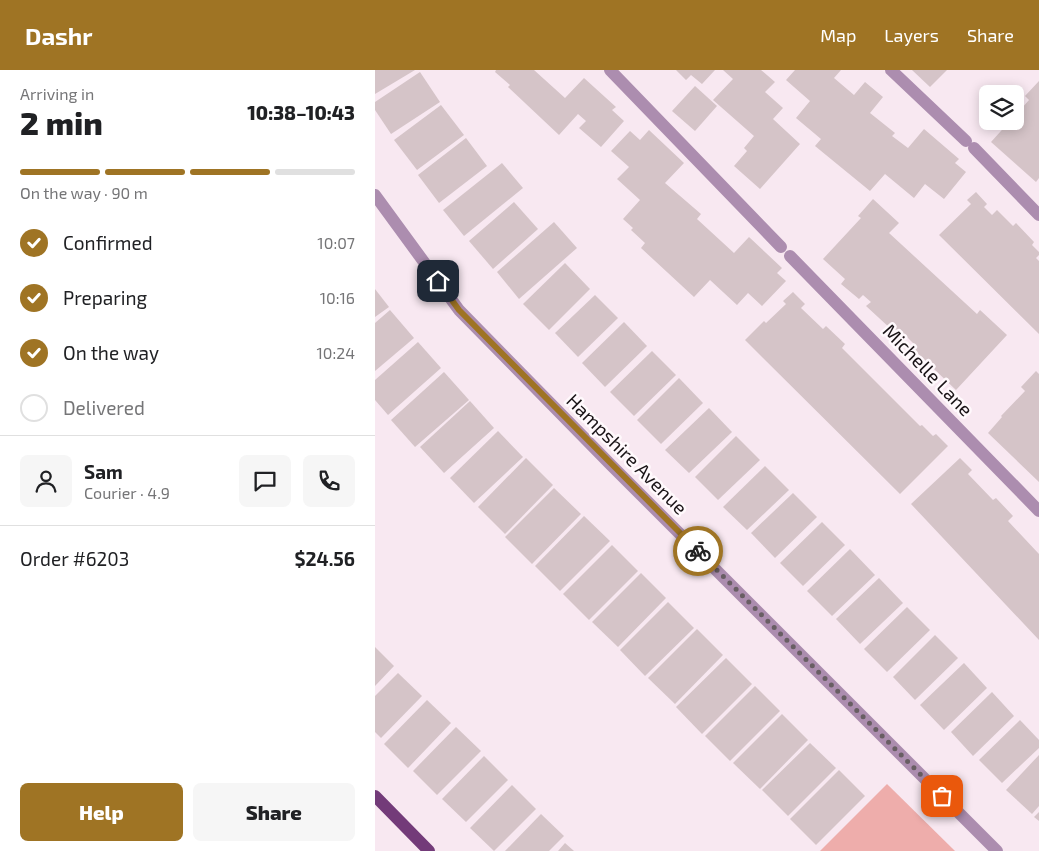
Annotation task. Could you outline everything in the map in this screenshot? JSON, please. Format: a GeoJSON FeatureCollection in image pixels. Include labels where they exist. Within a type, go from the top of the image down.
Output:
{"type":"FeatureCollection","features":[{"type":"Feature","properties":{"kind":"main road"},"geometry":{"type":"LineString","coordinates":[[375,796],[429,851]]}},
{"type":"Feature","properties":{"kind":"street","name":"Michelle Lane"},"geometry":{"type":"LineString","coordinates":[[610,70],[1039,511]]}},
{"type":"Feature","properties":{"kind":"street"},"geometry":{"type":"LineString","coordinates":[[891,70],[970,144],[1039,215]]}},
{"type":"Feature","properties":{"kind":"street","name":"Hampshire Avenue"},"geometry":{"type":"LineString","coordinates":[[375,195],[459,310],[611,465],[997,851]]}},
{"type":"Feature","properties":{"kind":"shaded area"},"geometry":{"type":"Polygon","coordinates":[[[887,784],[955,851],[820,851],[887,784]]]}},
{"type":"Feature","properties":{"kind":"building"},"geometry":{"type":"Polygon","coordinates":[[[375,70],[415,70],[375,94],[375,70]]]}},
{"type":"Feature","properties":{"kind":"building"},"geometry":{"type":"Polygon","coordinates":[[[496,70],[534,70],[565,98],[584,78],[616,107],[612,110],[624,121],[601,147],[579,128],[586,121],[578,114],[559,135],[508,87],[510,85],[495,72],[496,70]]]}},
{"type":"Feature","properties":{"kind":"building"},"geometry":{"type":"Polygon","coordinates":[[[676,70],[715,70],[702,84],[691,75],[686,80],[676,70]]]}},
{"type":"Feature","properties":{"kind":"building"},"geometry":{"type":"Polygon","coordinates":[[[723,70],[761,70],[775,82],[765,92],[783,108],[773,119],[800,144],[760,189],[734,166],[747,151],[744,148],[754,136],[713,100],[733,79],[723,70]]]}},
{"type":"Feature","properties":{"kind":"building"},"geometry":{"type":"Polygon","coordinates":[[[795,70],[841,70],[834,78],[854,95],[865,82],[883,97],[870,113],[895,133],[892,136],[908,148],[924,129],[959,159],[955,163],[966,172],[944,199],[925,184],[914,198],[885,174],[870,191],[815,146],[821,139],[796,118],[810,101],[786,80],[795,70]]]}},
{"type":"Feature","properties":{"kind":"building"},"geometry":{"type":"Polygon","coordinates":[[[912,70],[947,70],[930,87],[912,70]]]}},
{"type":"Feature","properties":{"kind":"building"},"geometry":{"type":"Polygon","coordinates":[[[420,72],[440,102],[391,134],[375,110],[375,102],[420,72]]]}},
{"type":"Feature","properties":{"kind":"building"},"geometry":{"type":"Polygon","coordinates":[[[1039,81],[1039,178],[1036,182],[991,142],[1002,130],[1024,130],[1024,106],[1029,100],[1025,96],[1039,81]]]}},
{"type":"Feature","properties":{"kind":"building"},"geometry":{"type":"Polygon","coordinates":[[[695,86],[717,106],[695,131],[672,111],[695,86]]]}},
{"type":"Feature","properties":{"kind":"building"},"geometry":{"type":"Polygon","coordinates":[[[441,105],[464,135],[417,170],[394,140],[441,105]]]}},
{"type":"Feature","properties":{"kind":"building"},"geometry":{"type":"Polygon","coordinates":[[[649,130],[684,163],[665,183],[701,214],[697,219],[734,253],[749,237],[782,268],[777,273],[786,281],[762,306],[748,293],[737,305],[710,280],[694,297],[641,248],[645,243],[631,230],[633,228],[623,219],[640,200],[617,179],[629,167],[611,151],[630,131],[640,140],[649,130]]]}},
{"type":"Feature","properties":{"kind":"building"},"geometry":{"type":"Polygon","coordinates":[[[466,138],[487,166],[439,203],[418,175],[466,138]]]}},
{"type":"Feature","properties":{"kind":"building"},"geometry":{"type":"Polygon","coordinates":[[[502,163],[523,188],[464,236],[443,210],[502,163]]]}},
{"type":"Feature","properties":{"kind":"building"},"geometry":{"type":"Polygon","coordinates":[[[976,192],[987,204],[984,207],[992,215],[997,210],[1013,226],[1016,223],[1034,242],[1032,245],[1039,252],[1036,258],[1039,261],[1039,334],[939,235],[971,204],[967,200],[976,192]]]}},
{"type":"Feature","properties":{"kind":"building"},"geometry":{"type":"Polygon","coordinates":[[[873,199],[899,223],[889,233],[977,314],[980,310],[1007,335],[956,390],[912,348],[915,345],[907,337],[904,341],[866,306],[871,302],[863,295],[859,299],[841,284],[845,279],[823,259],[861,218],[858,216],[873,199]]]}},
{"type":"Feature","properties":{"kind":"building"},"geometry":{"type":"Polygon","coordinates":[[[514,202],[538,229],[493,269],[469,241],[514,202]]]}},
{"type":"Feature","properties":{"kind":"building"},"geometry":{"type":"Polygon","coordinates":[[[554,222],[577,248],[519,299],[497,272],[554,222]]]}},
{"type":"Feature","properties":{"kind":"building"},"geometry":{"type":"Polygon","coordinates":[[[565,263],[590,289],[549,330],[523,304],[565,263]]]}},
{"type":"Feature","properties":{"kind":"building"},"geometry":{"type":"Polygon","coordinates":[[[375,289],[389,307],[375,317],[375,289]]]}},
{"type":"Feature","properties":{"kind":"building"},"geometry":{"type":"Polygon","coordinates":[[[793,292],[805,304],[801,308],[823,329],[826,326],[845,344],[842,348],[920,426],[922,425],[933,436],[936,434],[948,446],[900,494],[745,340],[764,321],[766,323],[786,304],[783,301],[793,292]]]}},
{"type":"Feature","properties":{"kind":"building"},"geometry":{"type":"Polygon","coordinates":[[[595,295],[618,318],[578,357],[555,333],[595,295]]]}},
{"type":"Feature","properties":{"kind":"building"},"geometry":{"type":"Polygon","coordinates":[[[390,310],[414,338],[375,371],[375,323],[390,310]]]}},
{"type":"Feature","properties":{"kind":"building"},"geometry":{"type":"Polygon","coordinates":[[[624,322],[647,346],[605,387],[582,363],[624,322]]]}},
{"type":"Feature","properties":{"kind":"building"},"geometry":{"type":"Polygon","coordinates":[[[418,342],[441,368],[388,415],[375,400],[375,380],[418,342]]]}},
{"type":"Feature","properties":{"kind":"building"},"geometry":{"type":"Polygon","coordinates":[[[652,351],[676,375],[634,416],[610,392],[652,351]]]}},
{"type":"Feature","properties":{"kind":"building"},"geometry":{"type":"Polygon","coordinates":[[[1036,371],[1039,374],[1039,482],[988,433],[1025,391],[1021,387],[1036,371]]]}},
{"type":"Feature","properties":{"kind":"building"},"geometry":{"type":"Polygon","coordinates":[[[444,372],[469,400],[415,447],[391,420],[444,372]]]}},
{"type":"Feature","properties":{"kind":"building"},"geometry":{"type":"Polygon","coordinates":[[[679,378],[703,403],[661,444],[637,420],[679,378]]]}},
{"type":"Feature","properties":{"kind":"building"},"geometry":{"type":"Polygon","coordinates":[[[470,401],[494,428],[444,473],[420,447],[470,401]]]}},
{"type":"Feature","properties":{"kind":"building"},"geometry":{"type":"Polygon","coordinates":[[[709,408],[732,432],[689,473],[665,450],[709,408]]]}},
{"type":"Feature","properties":{"kind":"building"},"geometry":{"type":"Polygon","coordinates":[[[498,431],[523,457],[474,503],[450,478],[498,431]]]}},
{"type":"Feature","properties":{"kind":"building"},"geometry":{"type":"Polygon","coordinates":[[[736,436],[760,460],[718,500],[695,477],[736,436]]]}},
{"type":"Feature","properties":{"kind":"building"},"geometry":{"type":"Polygon","coordinates":[[[526,458],[553,485],[505,534],[478,507],[526,458]]]}},
{"type":"Feature","properties":{"kind":"building"},"geometry":{"type":"Polygon","coordinates":[[[960,458],[972,470],[968,474],[993,500],[996,498],[1013,516],[1008,521],[1039,554],[1039,640],[911,504],[960,458]]]}},
{"type":"Feature","properties":{"kind":"building"},"geometry":{"type":"Polygon","coordinates":[[[765,466],[789,490],[747,530],[723,507],[765,466]]]}},
{"type":"Feature","properties":{"kind":"building"},"geometry":{"type":"Polygon","coordinates":[[[554,488],[581,514],[532,564],[505,537],[554,488]]]}},
{"type":"Feature","properties":{"kind":"building"},"geometry":{"type":"Polygon","coordinates":[[[793,493],[817,517],[775,558],[751,533],[793,493]]]}},
{"type":"Feature","properties":{"kind":"building"},"geometry":{"type":"Polygon","coordinates":[[[584,516],[610,541],[560,591],[535,566],[584,516]]]}},
{"type":"Feature","properties":{"kind":"building"},"geometry":{"type":"Polygon","coordinates":[[[822,522],[845,545],[803,586],[780,563],[822,522]]]}},
{"type":"Feature","properties":{"kind":"building"},"geometry":{"type":"Polygon","coordinates":[[[612,545],[638,571],[589,620],[563,594],[612,545]]]}},
{"type":"Feature","properties":{"kind":"building"},"geometry":{"type":"Polygon","coordinates":[[[850,549],[875,575],[832,616],[807,591],[850,549]]]}},
{"type":"Feature","properties":{"kind":"building"},"geometry":{"type":"Polygon","coordinates":[[[641,573],[666,598],[618,647],[592,622],[641,573]]]}},
{"type":"Feature","properties":{"kind":"building"},"geometry":{"type":"Polygon","coordinates":[[[879,578],[903,603],[860,644],[836,619],[879,578]]]}},
{"type":"Feature","properties":{"kind":"building"},"geometry":{"type":"Polygon","coordinates":[[[668,602],[694,628],[645,676],[620,650],[668,602]]]}},
{"type":"Feature","properties":{"kind":"building"},"geometry":{"type":"Polygon","coordinates":[[[907,607],[930,630],[887,672],[864,649],[907,607]]]}},
{"type":"Feature","properties":{"kind":"building"},"geometry":{"type":"Polygon","coordinates":[[[697,629],[723,655],[675,704],[648,678],[697,629]]]}},
{"type":"Feature","properties":{"kind":"building"},"geometry":{"type":"Polygon","coordinates":[[[935,635],[958,658],[915,700],[893,677],[935,635]]]}},
{"type":"Feature","properties":{"kind":"building"},"geometry":{"type":"Polygon","coordinates":[[[375,647],[394,666],[375,686],[375,647]]]}},
{"type":"Feature","properties":{"kind":"building"},"geometry":{"type":"Polygon","coordinates":[[[726,658],[752,684],[702,734],[676,707],[726,658]]]}},
{"type":"Feature","properties":{"kind":"building"},"geometry":{"type":"Polygon","coordinates":[[[964,663],[987,688],[944,730],[920,705],[964,663]]]}},
{"type":"Feature","properties":{"kind":"building"},"geometry":{"type":"Polygon","coordinates":[[[398,673],[422,696],[381,738],[375,732],[375,696],[398,673]]]}},
{"type":"Feature","properties":{"kind":"building"},"geometry":{"type":"Polygon","coordinates":[[[755,686],[780,711],[730,761],[705,736],[755,686]]]}},
{"type":"Feature","properties":{"kind":"building"},"geometry":{"type":"Polygon","coordinates":[[[992,692],[1014,716],[973,756],[951,732],[992,692]]]}},
{"type":"Feature","properties":{"kind":"building"},"geometry":{"type":"Polygon","coordinates":[[[427,700],[451,723],[408,768],[384,744],[427,700]]]}},
{"type":"Feature","properties":{"kind":"building"},"geometry":{"type":"Polygon","coordinates":[[[782,714],[808,740],[760,789],[733,763],[782,714]]]}},
{"type":"Feature","properties":{"kind":"building"},"geometry":{"type":"Polygon","coordinates":[[[1020,720],[1039,740],[1039,748],[1002,783],[979,760],[1020,720]]]}},
{"type":"Feature","properties":{"kind":"building"},"geometry":{"type":"Polygon","coordinates":[[[456,727],[481,751],[437,795],[413,771],[456,727]]]}},
{"type":"Feature","properties":{"kind":"building"},"geometry":{"type":"Polygon","coordinates":[[[810,743],[836,768],[788,816],[762,790],[810,743]]]}},
{"type":"Feature","properties":{"kind":"building"},"geometry":{"type":"Polygon","coordinates":[[[1039,755],[1039,806],[1032,814],[1006,790],[1039,755]]]}},
{"type":"Feature","properties":{"kind":"building"},"geometry":{"type":"Polygon","coordinates":[[[484,756],[508,780],[466,822],[442,799],[484,756]]]}},
{"type":"Feature","properties":{"kind":"building"},"geometry":{"type":"Polygon","coordinates":[[[839,770],[865,796],[816,845],[790,819],[839,770]]]}},
{"type":"Feature","properties":{"kind":"building"},"geometry":{"type":"Polygon","coordinates":[[[512,785],[536,809],[494,851],[470,828],[512,785]]]}},
{"type":"Feature","properties":{"kind":"building"},"geometry":{"type":"Polygon","coordinates":[[[1039,812],[1039,821],[1034,817],[1039,812]]]}},
{"type":"Feature","properties":{"kind":"building"},"geometry":{"type":"Polygon","coordinates":[[[541,814],[564,836],[549,851],[505,851],[541,814]]]}},
{"type":"Feature","properties":{"kind":"building"},"geometry":{"type":"Polygon","coordinates":[[[565,843],[574,851],[558,851],[565,843]]]}},
{"type":"Feature","properties":{"kind":"way so far"},"geometry":{"type":"LineString","coordinates":[[698,551],[942,796]]}},
{"type":"Feature","properties":{"kind":"route"},"geometry":{"type":"LineString","coordinates":[[438,281],[459,310],[698,551]]}}]}
